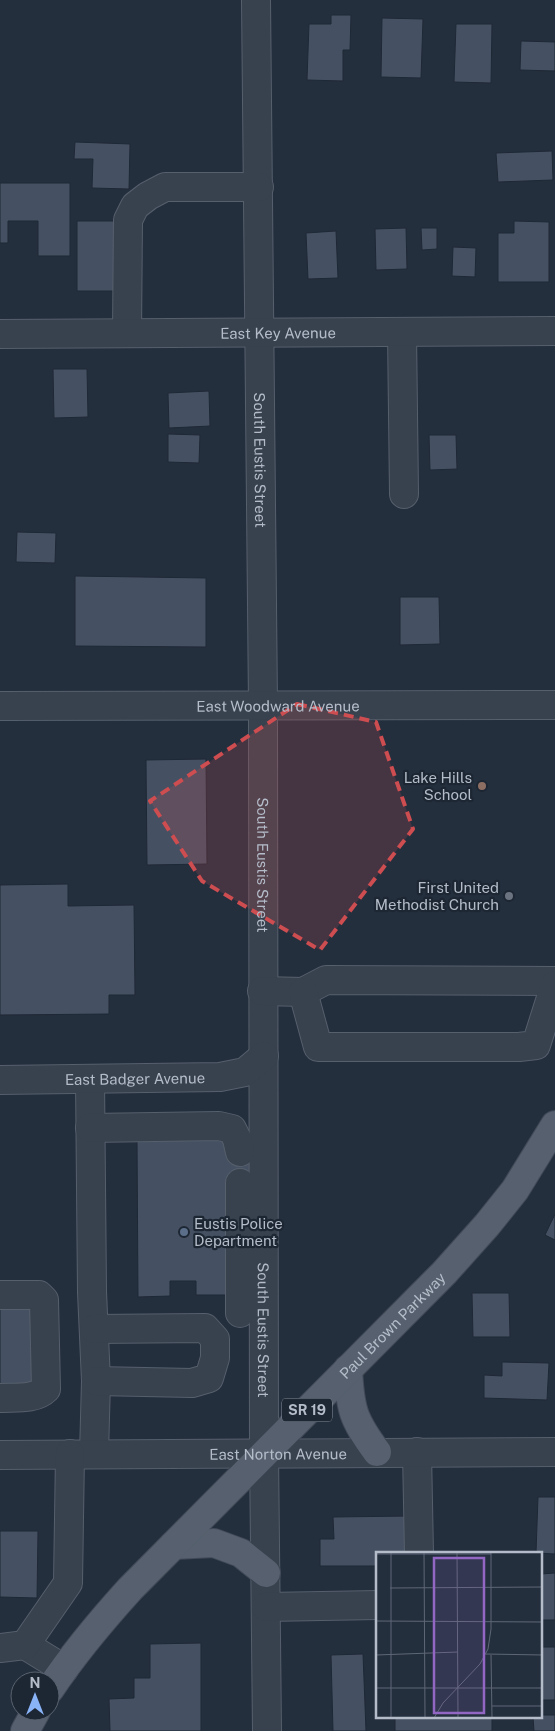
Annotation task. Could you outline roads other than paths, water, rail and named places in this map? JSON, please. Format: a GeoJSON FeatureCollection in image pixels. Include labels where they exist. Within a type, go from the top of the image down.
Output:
{"type":"FeatureCollection","features":[{"type":"Feature","properties":{"kind":"main road","name":"Paul Brown Parkway"},"geometry":{"type":"LineString","coordinates":[[60,1675],[100,1622],[264,1453],[444,1273],[487,1225],[514,1190],[555,1125]]}},
{"type":"Feature","properties":{"kind":"main road"},"geometry":{"type":"LineString","coordinates":[[348,1369],[350,1399],[356,1420],[377,1452]]}},
{"type":"Feature","properties":{"kind":"main road"},"geometry":{"type":"LineString","coordinates":[[174,1545],[214,1544],[242,1552],[266,1574]]}},
{"type":"Feature","properties":{"kind":"street","name":"South Eustis Street"},"geometry":{"type":"LineString","coordinates":[[256,0],[263,705],[262,992],[264,1056],[252,1310],[264,1453],[267,1731]]}},
{"type":"Feature","properties":{"kind":"street"},"geometry":{"type":"LineString","coordinates":[[127,333],[128,220],[135,206],[165,186],[258,187]]}},
{"type":"Feature","properties":{"kind":"street","name":"East Key Avenue"},"geometry":{"type":"LineString","coordinates":[[0,334],[555,331]]}},
{"type":"Feature","properties":{"kind":"street"},"geometry":{"type":"LineString","coordinates":[[402,332],[404,494]]}},
{"type":"Feature","properties":{"kind":"street","name":"East Woodward Avenue"},"geometry":{"type":"LineString","coordinates":[[0,706],[555,705]]}},
{"type":"Feature","properties":{"kind":"street"},"geometry":{"type":"LineString","coordinates":[[262,992],[314,986],[555,981]]}},
{"type":"Feature","properties":{"kind":"street"},"geometry":{"type":"LineString","coordinates":[[314,986],[318,1047],[518,1047],[536,1045],[555,985]]}},
{"type":"Feature","properties":{"kind":"street","name":"East Badger Avenue"},"geometry":{"type":"LineString","coordinates":[[0,1080],[220,1077],[245,1072],[264,1056]]}},
{"type":"Feature","properties":{"kind":"street"},"geometry":{"type":"LineString","coordinates":[[46,1671],[13,1647],[68,1583],[82,1454],[96,1381],[92,1292],[90,1079]]}},
{"type":"Feature","properties":{"kind":"street"},"geometry":{"type":"LineString","coordinates":[[90,1128],[219,1126],[232,1129],[240,1152]]}},
{"type":"Feature","properties":{"kind":"street"},"geometry":{"type":"LineString","coordinates":[[94,1329],[206,1330],[252,1310],[240,1183]]}},
{"type":"Feature","properties":{"kind":"street"},"geometry":{"type":"LineString","coordinates":[[0,1295],[39,1295],[44,1300],[46,1389],[41,1394],[34,1396],[0,1398]]}},
{"type":"Feature","properties":{"kind":"street"},"geometry":{"type":"LineString","coordinates":[[96,1381],[192,1384],[208,1378],[215,1358],[215,1339],[206,1330]]}},
{"type":"Feature","properties":{"kind":"street"},"geometry":{"type":"LineString","coordinates":[[417,1452],[419,1552]]}},
{"type":"Feature","properties":{"kind":"street","name":"East Norton Avenue"},"geometry":{"type":"LineString","coordinates":[[0,1455],[555,1452]]}},
{"type":"Feature","properties":{"kind":"street"},"geometry":{"type":"LineString","coordinates":[[266,1607],[376,1606]]}},
{"type":"Feature","properties":{"kind":"place","name":"Lake Hills School"},"geometry":{"type":"Point","coordinates":[482,786]}},
{"type":"Feature","properties":{"kind":"place","name":"First United Methodist Church"},"geometry":{"type":"Point","coordinates":[509,896]}},
{"type":"Feature","properties":{"kind":"place","name":"Eustis Police Department"},"geometry":{"type":"Point","coordinates":[184,1232]}}]}
